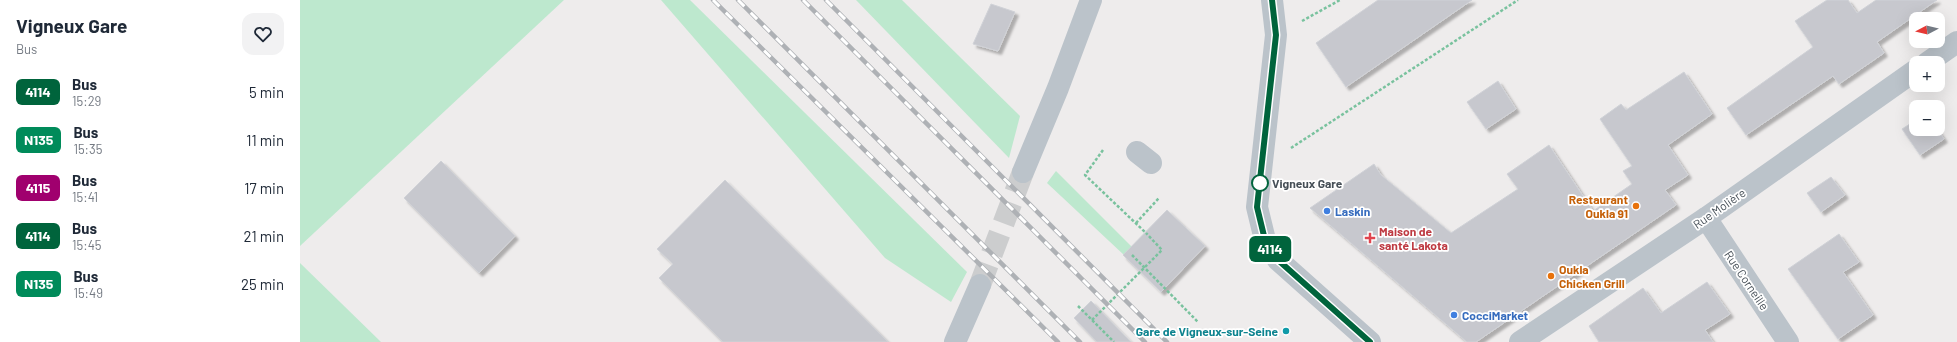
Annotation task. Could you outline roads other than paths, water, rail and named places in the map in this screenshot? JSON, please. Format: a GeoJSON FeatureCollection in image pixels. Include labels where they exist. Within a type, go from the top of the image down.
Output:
{"type":"FeatureCollection","features":[{"type":"Feature","properties":{"kind":"street"},"geometry":{"type":"LineString","coordinates":[[1023,172],[1058,88],[1090,0]]}},
{"type":"Feature","properties":{"kind":"street"},"geometry":{"type":"LineString","coordinates":[[1272,0],[1276,35],[1257,207],[1265,240],[1278,260],[1370,342]]}},
{"type":"Feature","properties":{"kind":"street"},"geometry":{"type":"LineString","coordinates":[[1937,56],[1957,42]]}},
{"type":"Feature","properties":{"kind":"street","name":"Rue Molière"},"geometry":{"type":"LineString","coordinates":[[1520,342],[1706,218],[1909,75]]}},
{"type":"Feature","properties":{"kind":"street","name":"Rue Corneille"},"geometry":{"type":"LineString","coordinates":[[1706,218],[1788,342]]}},
{"type":"Feature","properties":{"kind":"street"},"geometry":{"type":"LineString","coordinates":[[955,342],[980,285]]}},
{"type":"Feature","properties":{"kind":"tunnel"},"geometry":{"type":"LineString","coordinates":[[980,285],[1023,172]]}},
{"type":"Feature","properties":{"kind":"railway"},"geometry":{"type":"LineString","coordinates":[[713,0],[1058,342]]}},
{"type":"Feature","properties":{"kind":"railway"},"geometry":{"type":"LineString","coordinates":[[738,0],[1080,342]]}},
{"type":"Feature","properties":{"kind":"railway"},"geometry":{"type":"LineString","coordinates":[[803,0],[1145,342]]}},
{"type":"Feature","properties":{"kind":"railway"},"geometry":{"type":"LineString","coordinates":[[826,0],[1167,342]]}},
{"type":"Feature","properties":{"kind":"place","name":"Vigneux Gare"},"geometry":{"type":"Point","coordinates":[1260,183]}},
{"type":"Feature","properties":{"kind":"place","name":"Restaurant Oukla 91"},"geometry":{"type":"Point","coordinates":[1636,206]}},
{"type":"Feature","properties":{"kind":"place","name":"Laskin"},"geometry":{"type":"Point","coordinates":[1327,211]}},
{"type":"Feature","properties":{"kind":"place","name":"Maison de santé Lakota"},"geometry":{"type":"Point","coordinates":[1370,238]}},
{"type":"Feature","properties":{"kind":"place","name":"Oukla Chicken Grill"},"geometry":{"type":"Point","coordinates":[1551,276]}},
{"type":"Feature","properties":{"kind":"place","name":"CocciMarket"},"geometry":{"type":"Point","coordinates":[1454,315]}},
{"type":"Feature","properties":{"kind":"place","name":"Gare de Vigneux-sur-Seine"},"geometry":{"type":"Point","coordinates":[1286,331]}}]}
